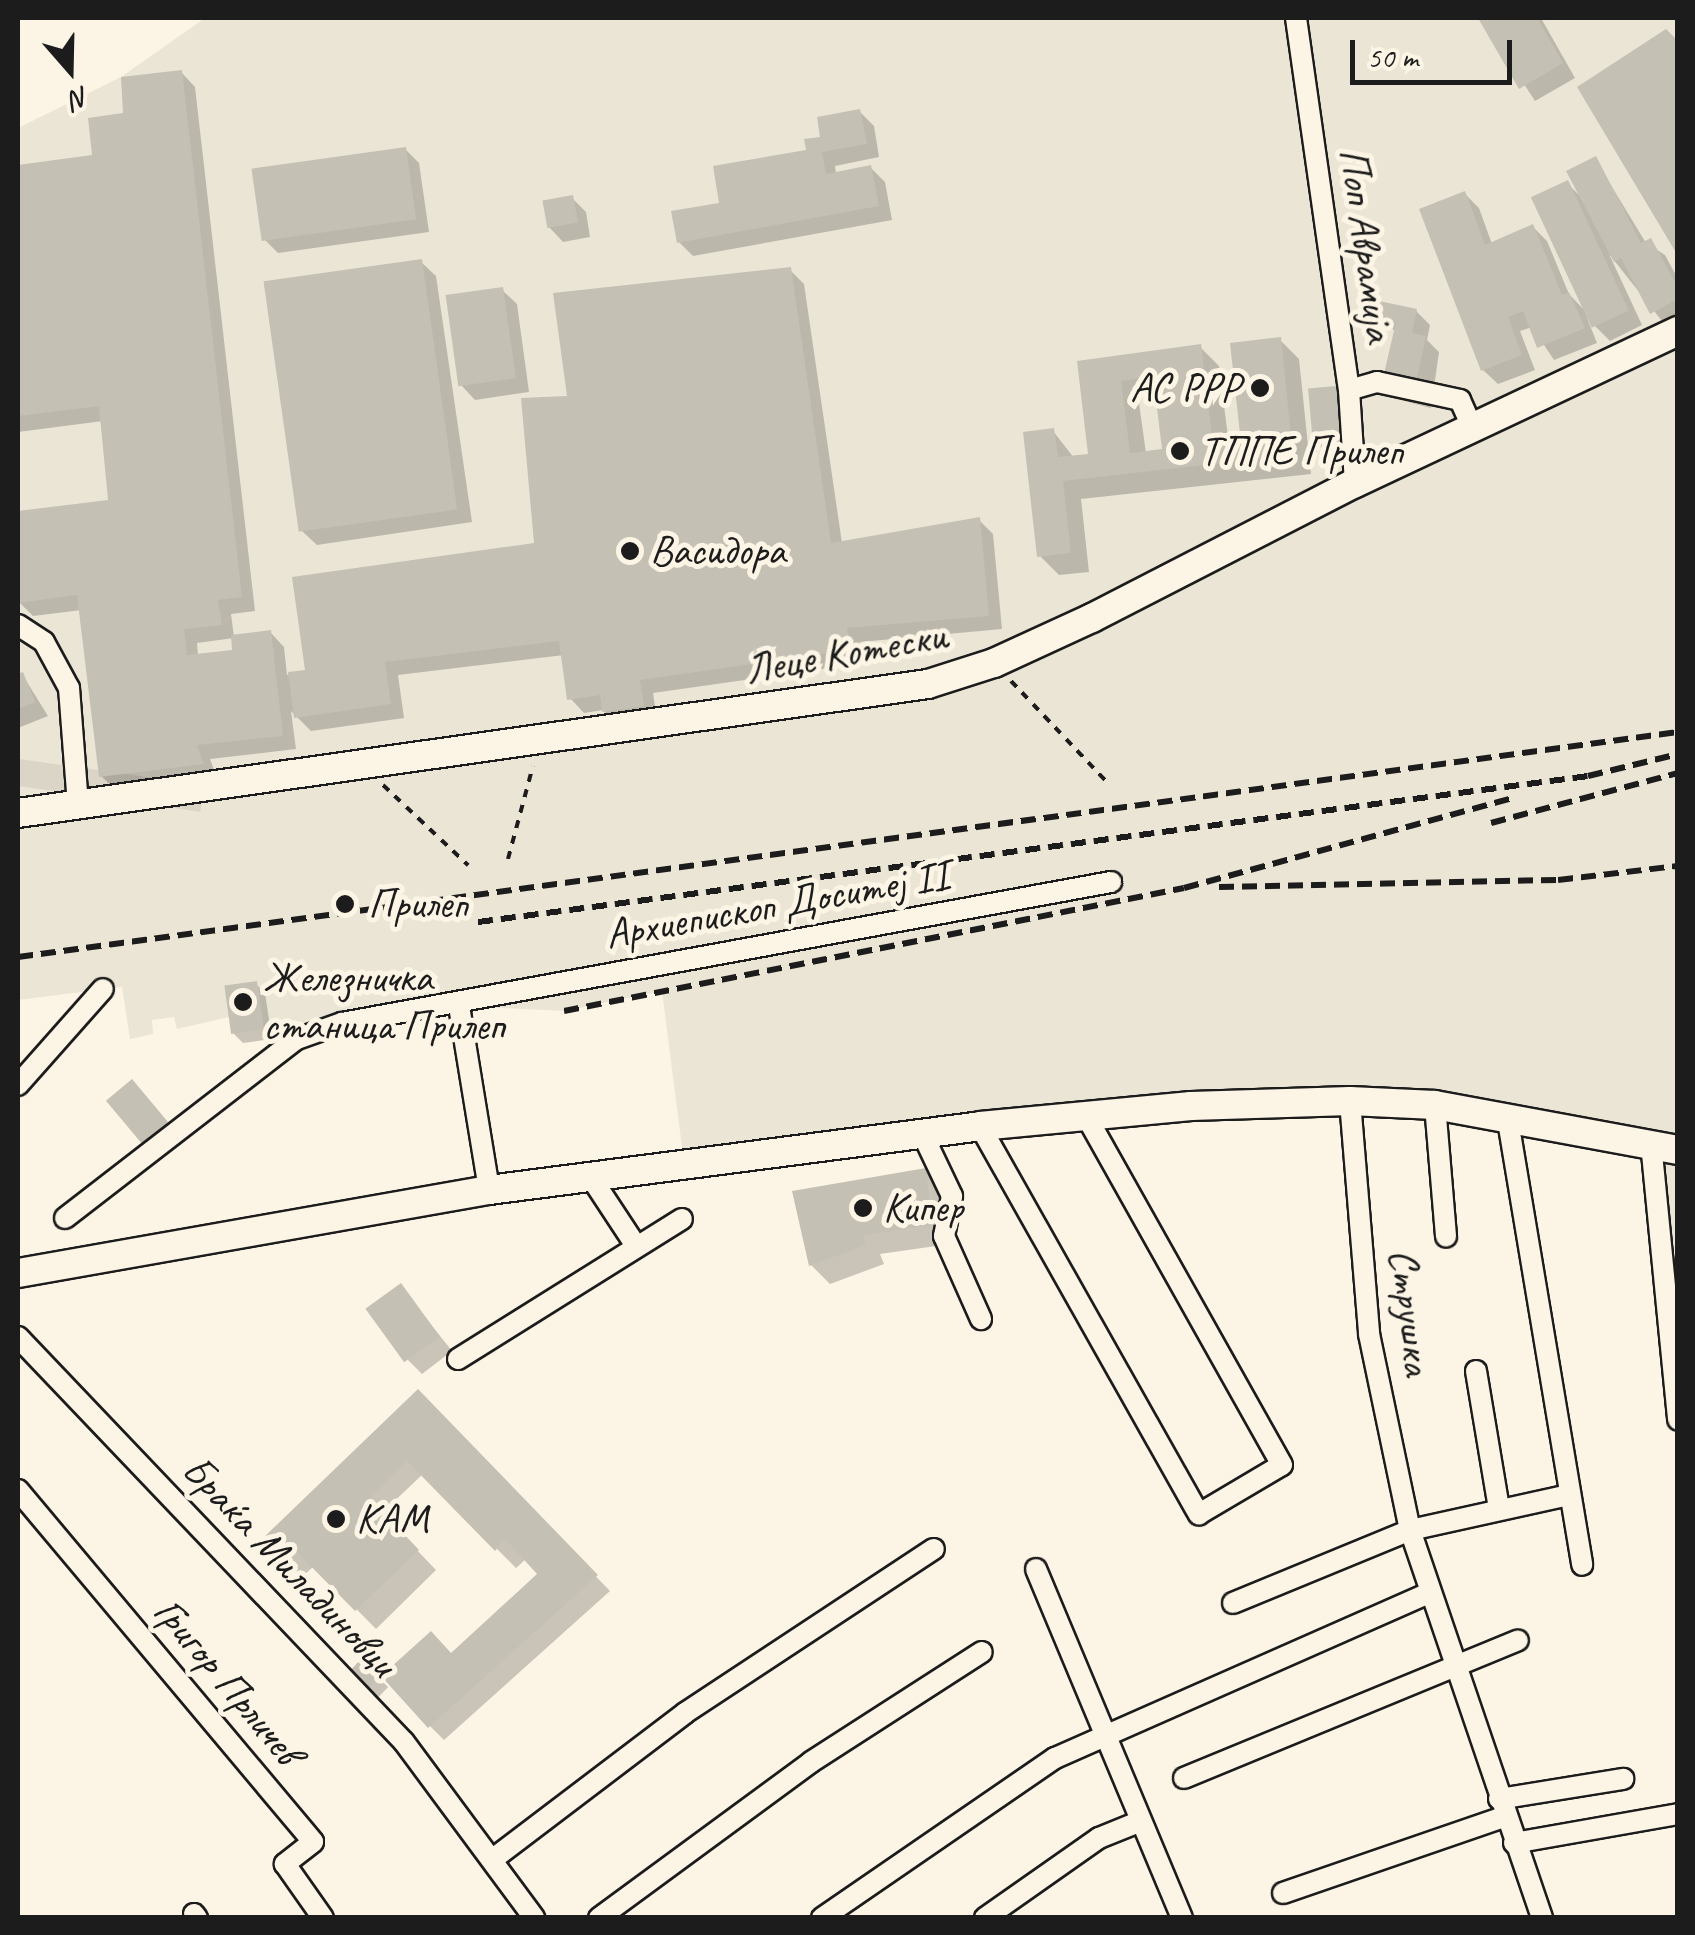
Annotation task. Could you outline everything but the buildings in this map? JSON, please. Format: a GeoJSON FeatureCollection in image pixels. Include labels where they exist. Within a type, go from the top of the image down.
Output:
{"type":"FeatureCollection","features":[{"type":"Feature","properties":{"kind":"main road","name":"Леце Котески"},"geometry":{"type":"LineString","coordinates":[[18,813],[358,761],[873,696],[994,663],[1355,483],[1678,331]]}},
{"type":"Feature","properties":{"kind":"main road"},"geometry":{"type":"LineString","coordinates":[[18,1274],[489,1190],[980,1126],[1088,1119],[1192,1106],[1350,1100],[1434,1105],[1506,1114],[1664,1146]]}},
{"type":"Feature","properties":{"kind":"street","name":"Поп Аврамија"},"geometry":{"type":"LineString","coordinates":[[1296,18],[1348,390],[1355,483]]}},
{"type":"Feature","properties":{"kind":"street"},"geometry":{"type":"LineString","coordinates":[[1348,390],[1377,382],[1460,400],[1473,428]]}},
{"type":"Feature","properties":{"kind":"street"},"geometry":{"type":"LineString","coordinates":[[18,625],[44,642],[69,688],[78,805]]}},
{"type":"Feature","properties":{"kind":"street","name":"Архиепископ Доситеј II"},"geometry":{"type":"LineString","coordinates":[[65,1218],[296,1038],[342,1023],[458,1006],[649,964],[1111,882]]}},
{"type":"Feature","properties":{"kind":"street"},"geometry":{"type":"LineString","coordinates":[[18,1085],[103,989]]}},
{"type":"Feature","properties":{"kind":"street"},"geometry":{"type":"LineString","coordinates":[[458,1006],[489,1190]]}},
{"type":"Feature","properties":{"kind":"street","name":"Струшка"},"geometry":{"type":"LineString","coordinates":[[1350,1100],[1369,1334],[1410,1530],[1427,1594],[1542,1918]]}},
{"type":"Feature","properties":{"kind":"street","name":"Струшка"},"geometry":{"type":"LineString","coordinates":[[1434,1105],[1446,1237]]}},
{"type":"Feature","properties":{"kind":"street"},"geometry":{"type":"LineString","coordinates":[[1506,1114],[1582,1565]]}},
{"type":"Feature","properties":{"kind":"street"},"geometry":{"type":"LineString","coordinates":[[980,1126],[1199,1514],[1282,1464],[1088,1119]]}},
{"type":"Feature","properties":{"kind":"street"},"geometry":{"type":"LineString","coordinates":[[922,1133],[952,1196],[944,1236],[980,1319]]}},
{"type":"Feature","properties":{"kind":"street"},"geometry":{"type":"LineString","coordinates":[[1664,1146],[1678,1420]]}},
{"type":"Feature","properties":{"kind":"street"},"geometry":{"type":"LineString","coordinates":[[592,1179],[636,1246]]}},
{"type":"Feature","properties":{"kind":"street"},"geometry":{"type":"LineString","coordinates":[[458,1359],[682,1219]]}},
{"type":"Feature","properties":{"kind":"street","name":"Браќа Миладиновци"},"geometry":{"type":"LineString","coordinates":[[18,1336],[404,1742],[534,1918]]}},
{"type":"Feature","properties":{"kind":"street","name":"Струшка"},"geometry":{"type":"LineString","coordinates":[[1476,1371],[1499,1510]]}},
{"type":"Feature","properties":{"kind":"street","name":"Григор Прличев"},"geometry":{"type":"LineString","coordinates":[[18,1490],[312,1842],[285,1864],[323,1918]]}},
{"type":"Feature","properties":{"kind":"street"},"geometry":{"type":"LineString","coordinates":[[1232,1603],[1410,1530],[1570,1495]]}},
{"type":"Feature","properties":{"kind":"street"},"geometry":{"type":"LineString","coordinates":[[493,1858],[685,1713],[934,1549]]}},
{"type":"Feature","properties":{"kind":"street"},"geometry":{"type":"LineString","coordinates":[[1036,1569],[1182,1918]]}},
{"type":"Feature","properties":{"kind":"street"},"geometry":{"type":"LineString","coordinates":[[822,1918],[1055,1758],[1427,1594]]}},
{"type":"Feature","properties":{"kind":"street"},"geometry":{"type":"LineString","coordinates":[[1184,1778],[1452,1664],[1518,1640]]}},
{"type":"Feature","properties":{"kind":"street"},"geometry":{"type":"LineString","coordinates":[[599,1918],[811,1762],[982,1652]]}},
{"type":"Feature","properties":{"kind":"street"},"geometry":{"type":"LineString","coordinates":[[1283,1893],[1502,1808],[1623,1779]]}},
{"type":"Feature","properties":{"kind":"street"},"geometry":{"type":"LineString","coordinates":[[1514,1843],[1678,1814]]}},
{"type":"Feature","properties":{"kind":"street"},"geometry":{"type":"LineString","coordinates":[[985,1918],[1100,1838],[1141,1821]]}},
{"type":"Feature","properties":{"kind":"path"},"geometry":{"type":"LineString","coordinates":[[994,663],[1106,780]]}},
{"type":"Feature","properties":{"kind":"path"},"geometry":{"type":"LineString","coordinates":[[508,859],[541,737]]}},
{"type":"Feature","properties":{"kind":"path"},"geometry":{"type":"LineString","coordinates":[[358,761],[468,864]]}},
{"type":"Feature","properties":{"kind":"shaded area"},"geometry":{"type":"Polygon","coordinates":[[[205,18],[1677,18],[1677,1320],[1651,1143],[1350,1101],[684,1163],[662,991],[564,1011],[458,1006],[266,1044],[257,981],[229,1017],[177,1029],[174,1017],[152,1020],[153,1034],[130,1039],[122,987],[18,1000],[18,128],[121,77],[205,18]]]}},
{"type":"Feature","properties":{"kind":"shaded area"},"geometry":{"type":"Polygon","coordinates":[[[18,759],[204,785],[200,812],[18,786],[18,759]]]}},
{"type":"Feature","properties":{"kind":"railway"},"geometry":{"type":"LineString","coordinates":[[18,957],[1678,732]]}},
{"type":"Feature","properties":{"kind":"railway"},"geometry":{"type":"LineString","coordinates":[[478,922],[1588,776],[1678,754]]}},
{"type":"Feature","properties":{"kind":"railway"},"geometry":{"type":"LineString","coordinates":[[1491,823],[1678,773]]}},
{"type":"Feature","properties":{"kind":"railway"},"geometry":{"type":"LineString","coordinates":[[564,1011],[1184,888],[1516,797]]}},
{"type":"Feature","properties":{"kind":"railway"},"geometry":{"type":"LineString","coordinates":[[1219,887],[1558,880],[1678,866]]}},
{"type":"Feature","properties":{"kind":"place","name":"АС РРР"},"geometry":{"type":"Point","coordinates":[1260,388]}},
{"type":"Feature","properties":{"kind":"place","name":"ТППЕ Прилеп"},"geometry":{"type":"Point","coordinates":[1180,451]}},
{"type":"Feature","properties":{"kind":"place","name":"Васидора"},"geometry":{"type":"Point","coordinates":[630,551]}},
{"type":"Feature","properties":{"kind":"place","name":"Прилеп"},"geometry":{"type":"Point","coordinates":[345,904]}},
{"type":"Feature","properties":{"kind":"place","name":"Железничка станица Прилеп"},"geometry":{"type":"Point","coordinates":[243,1002]}},
{"type":"Feature","properties":{"kind":"place","name":"Кипер"},"geometry":{"type":"Point","coordinates":[863,1208]}},
{"type":"Feature","properties":{"kind":"place","name":"КАМ"},"geometry":{"type":"Point","coordinates":[336,1519]}}]}
